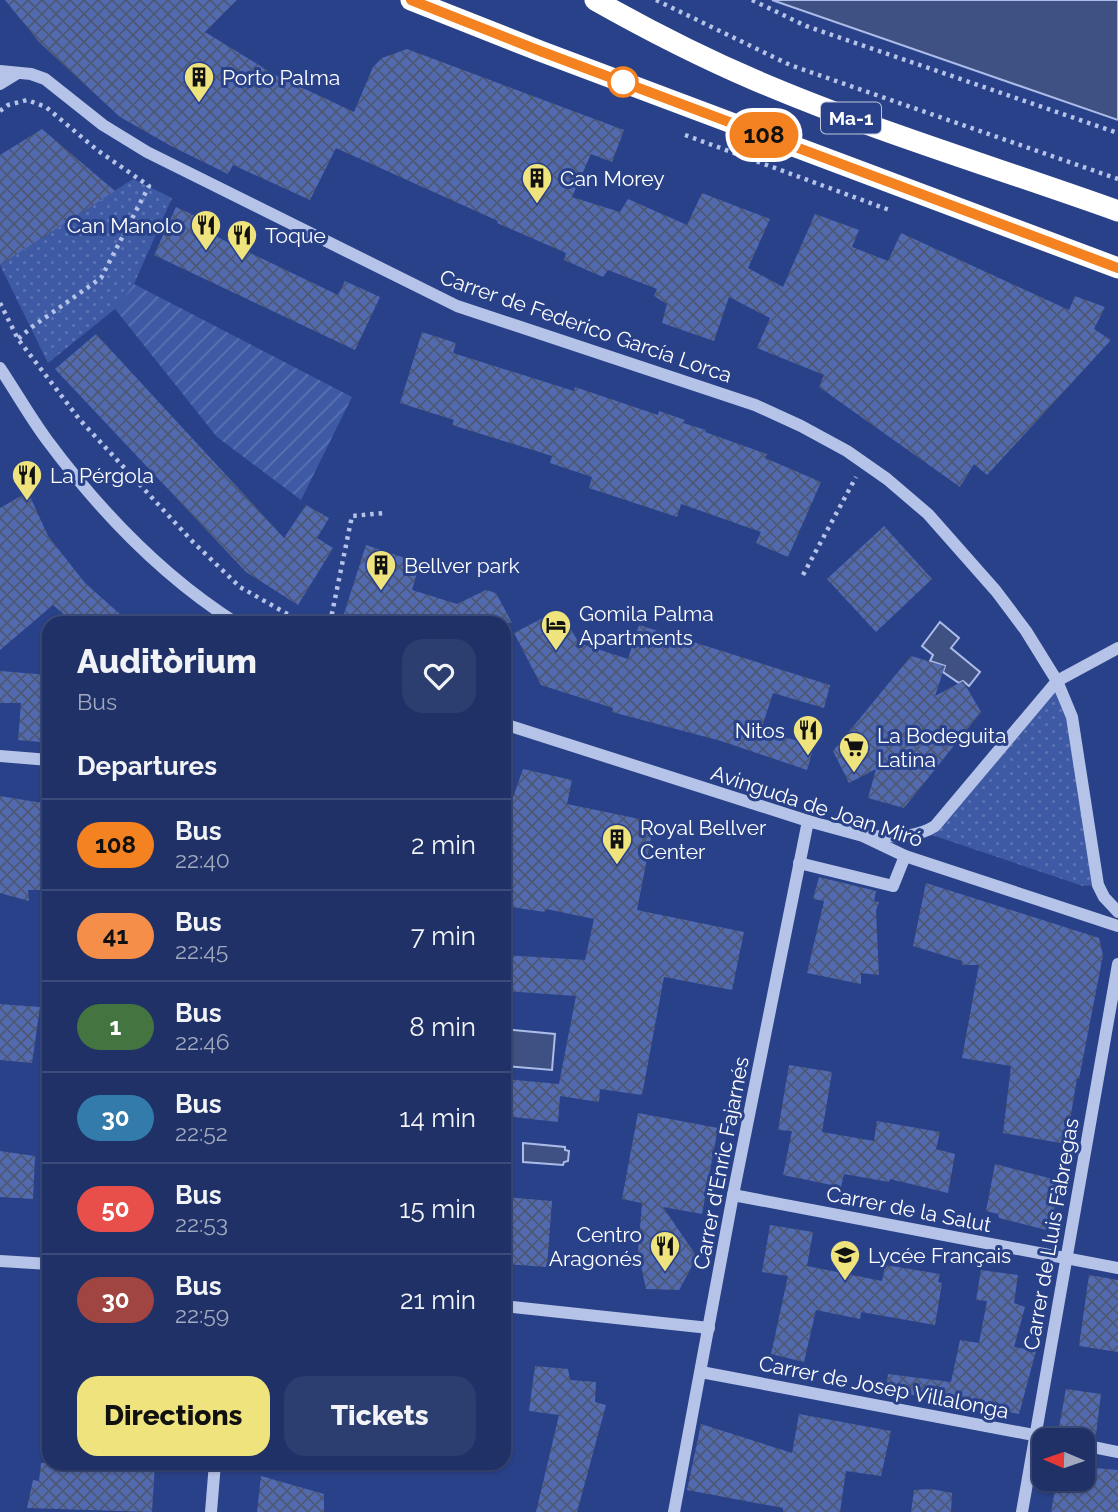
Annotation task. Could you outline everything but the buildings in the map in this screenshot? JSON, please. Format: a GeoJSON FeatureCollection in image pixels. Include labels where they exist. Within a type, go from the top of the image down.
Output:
{"type":"FeatureCollection","features":[{"type":"Feature","properties":{"kind":"highway","name":"Ma-1"},"geometry":{"type":"LineString","coordinates":[[411,0],[1118,268]]}},
{"type":"Feature","properties":{"kind":"highway","name":"Ma-1"},"geometry":{"type":"LineString","coordinates":[[595,0],[682,47],[760,82],[1118,211]]}},
{"type":"Feature","properties":{"kind":"street","name":"Carrer de Federico García Lorca"},"geometry":{"type":"LineString","coordinates":[[0,71],[31,74],[44,79],[103,125],[147,152],[457,306],[755,405],[801,426],[887,479],[928,514],[996,591],[1019,621],[1057,681],[1072,717],[1098,885],[1104,897],[1118,912]]}},
{"type":"Feature","properties":{"kind":"street"},"geometry":{"type":"LineString","coordinates":[[0,84],[18,74]]}},
{"type":"Feature","properties":{"kind":"street"},"geometry":{"type":"LineString","coordinates":[[0,368],[47,440],[105,511],[169,572],[226,616]]}},
{"type":"Feature","properties":{"kind":"street"},"geometry":{"type":"LineString","coordinates":[[863,836],[913,835],[926,832],[935,826],[1057,681],[1118,648]]}},
{"type":"Feature","properties":{"kind":"street","name":"Avinguda de Joan Miró"},"geometry":{"type":"LineString","coordinates":[[511,726],[863,836],[905,856],[1118,926]]}},
{"type":"Feature","properties":{"kind":"street"},"geometry":{"type":"LineString","coordinates":[[0,756],[42,759]]}},
{"type":"Feature","properties":{"kind":"street","name":"Carrer d'Enric Fajarnés"},"geometry":{"type":"LineString","coordinates":[[674,1512],[733,1195],[808,821]]}},
{"type":"Feature","properties":{"kind":"street"},"geometry":{"type":"LineString","coordinates":[[799,863],[893,886],[905,856]]}},
{"type":"Feature","properties":{"kind":"street","name":"Carrer de Lluis Fàbregas"},"geometry":{"type":"LineString","coordinates":[[1036,1428],[1118,964]]}},
{"type":"Feature","properties":{"kind":"street","name":"Carrer de la Salut"},"geometry":{"type":"LineString","coordinates":[[733,1195],[1118,1268]]}},
{"type":"Feature","properties":{"kind":"street"},"geometry":{"type":"LineString","coordinates":[[0,1261],[42,1264]]}},
{"type":"Feature","properties":{"kind":"street"},"geometry":{"type":"LineString","coordinates":[[511,1307],[709,1328]]}},
{"type":"Feature","properties":{"kind":"street","name":"Carrer de Josep Villalonga"},"geometry":{"type":"LineString","coordinates":[[701,1372],[1032,1434]]}},
{"type":"Feature","properties":{"kind":"street"},"geometry":{"type":"LineString","coordinates":[[1096,1448],[1118,1452]]}},
{"type":"Feature","properties":{"kind":"street","name":"Carrer de Lluis Fàbregas"},"geometry":{"type":"LineString","coordinates":[[1022,1512],[1032,1453]]}},
{"type":"Feature","properties":{"kind":"street"},"geometry":{"type":"LineString","coordinates":[[211,1512],[214,1470]]}},
{"type":"Feature","properties":{"kind":"path"},"geometry":{"type":"LineString","coordinates":[[656,0],[790,65],[1118,179]]}},
{"type":"Feature","properties":{"kind":"path"},"geometry":{"type":"LineString","coordinates":[[752,0],[806,26],[1118,134]]}},
{"type":"Feature","properties":{"kind":"path"},"geometry":{"type":"LineString","coordinates":[[0,111],[8,105],[27,100],[46,107],[97,150],[149,186],[101,278],[18,339]]}},
{"type":"Feature","properties":{"kind":"path"},"geometry":{"type":"LineString","coordinates":[[0,303],[18,339],[80,419],[193,542],[240,587],[291,616]]}},
{"type":"Feature","properties":{"kind":"path"},"geometry":{"type":"LineString","coordinates":[[803,575],[864,463]]}},
{"type":"Feature","properties":{"kind":"path"},"geometry":{"type":"LineString","coordinates":[[331,616],[352,516],[385,513]]}},
{"type":"Feature","properties":{"kind":"shaded area"},"geometry":{"type":"Polygon","coordinates":[[[772,0],[1118,0],[1118,120],[772,0]]]}},
{"type":"Feature","properties":{"kind":"shaded area"},"geometry":{"type":"Polygon","coordinates":[[[133,179],[172,198],[134,284],[115,309],[48,363],[0,265],[133,179]]]}},
{"type":"Feature","properties":{"kind":"shaded area"},"geometry":{"type":"Polygon","coordinates":[[[134,284],[352,397],[301,500],[217,437],[115,309],[134,284]]]}},
{"type":"Feature","properties":{"kind":"shaded area"},"geometry":{"type":"Polygon","coordinates":[[[940,622],[959,638],[951,648],[980,672],[969,686],[943,672],[945,666],[930,661],[933,655],[922,646],[940,622]]]}},
{"type":"Feature","properties":{"kind":"shaded area"},"geometry":{"type":"Polygon","coordinates":[[[1057,681],[1072,717],[1098,885],[1083,886],[926,833],[1057,681]]]}},
{"type":"Feature","properties":{"kind":"shaded area"},"geometry":{"type":"Polygon","coordinates":[[[511,1030],[555,1034],[552,1070],[511,1067],[511,1030]]]}},
{"type":"Feature","properties":{"kind":"shaded area"},"geometry":{"type":"Polygon","coordinates":[[[523,1143],[565,1147],[565,1150],[569,1151],[568,1161],[563,1165],[523,1162],[523,1143]]]}},
{"type":"Feature","properties":{"kind":"bus line","name":"108"},"geometry":{"type":"LineString","coordinates":[[411,0],[452,18],[1118,268]]}},
{"type":"Feature","properties":{"kind":"place","name":"Porto Palma"},"geometry":{"type":"Point","coordinates":[199,104]}},
{"type":"Feature","properties":{"kind":"place","name":"Can Morey"},"geometry":{"type":"Point","coordinates":[537,205]}},
{"type":"Feature","properties":{"kind":"place","name":"Can Manolo"},"geometry":{"type":"Point","coordinates":[206,252]}},
{"type":"Feature","properties":{"kind":"place","name":"Toque"},"geometry":{"type":"Point","coordinates":[242,262]}},
{"type":"Feature","properties":{"kind":"place","name":"La Pérgola"},"geometry":{"type":"Point","coordinates":[27,502]}},
{"type":"Feature","properties":{"kind":"place","name":"Bellver park"},"geometry":{"type":"Point","coordinates":[381,592]}},
{"type":"Feature","properties":{"kind":"place","name":"Gomila Palma Apartments"},"geometry":{"type":"Point","coordinates":[556,652]}},
{"type":"Feature","properties":{"kind":"place","name":"Nitos"},"geometry":{"type":"Point","coordinates":[808,757]}},
{"type":"Feature","properties":{"kind":"place","name":"La Bodeguita Latina"},"geometry":{"type":"Point","coordinates":[854,774]}},
{"type":"Feature","properties":{"kind":"place","name":"Royal Bellver Center"},"geometry":{"type":"Point","coordinates":[617,866]}},
{"type":"Feature","properties":{"kind":"place","name":"Centro Aragonés"},"geometry":{"type":"Point","coordinates":[665,1273]}},
{"type":"Feature","properties":{"kind":"place","name":"Lycée Français"},"geometry":{"type":"Point","coordinates":[845,1282]}}]}
